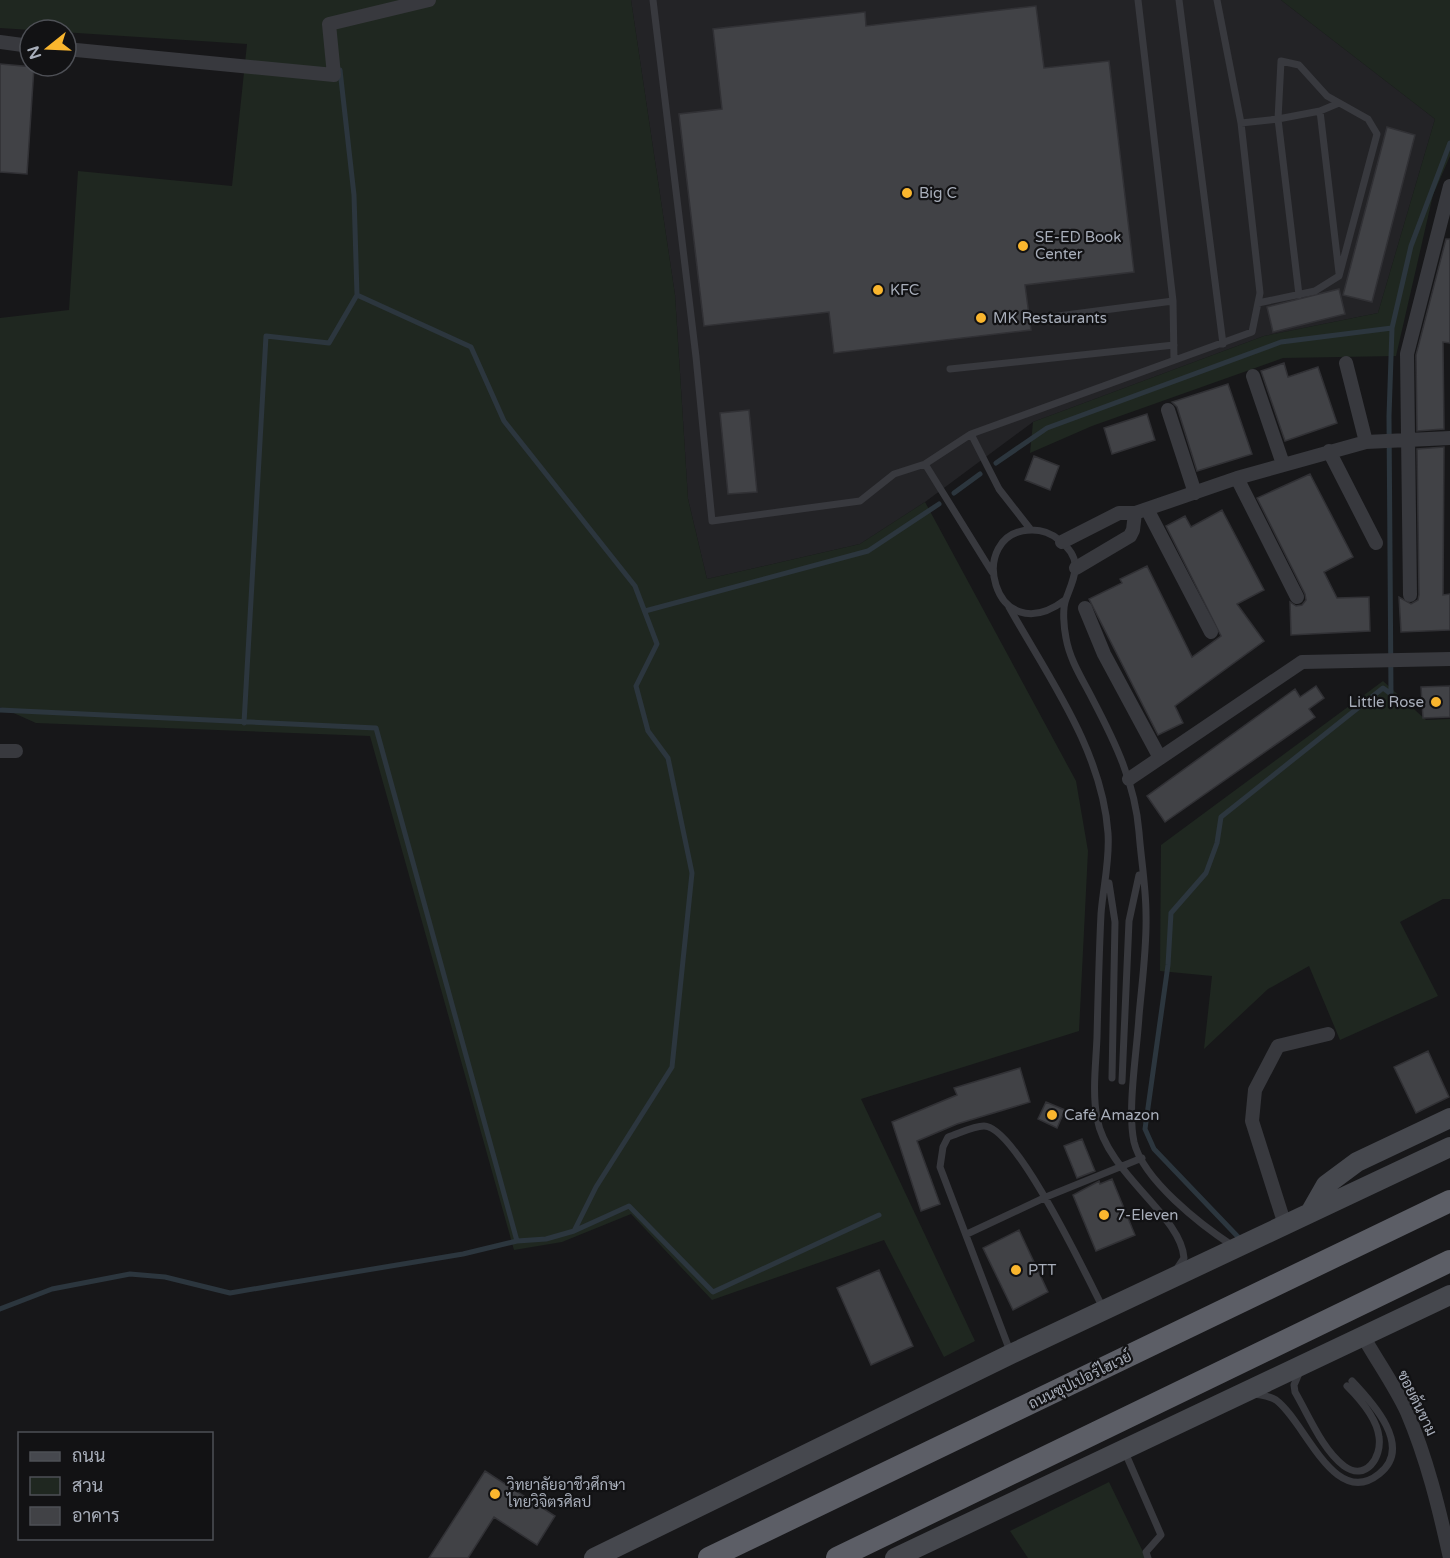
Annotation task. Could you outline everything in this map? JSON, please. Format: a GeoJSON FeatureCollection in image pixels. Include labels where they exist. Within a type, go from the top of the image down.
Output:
{"type":"FeatureCollection","features":[{"type":"Feature","properties":{"kind":"highway","name":"ถนนซุปเปอร์ไฮเวย์"},"geometry":{"type":"LineString","coordinates":[[709,1558],[1450,1201]]}},
{"type":"Feature","properties":{"kind":"highway"},"geometry":{"type":"LineString","coordinates":[[837,1558],[1450,1261]]}},
{"type":"Feature","properties":{"kind":"main road"},"geometry":{"type":"LineString","coordinates":[[1310,1213],[1326,1185],[1357,1162],[1450,1118]]}},
{"type":"Feature","properties":{"kind":"main road"},"geometry":{"type":"LineString","coordinates":[[594,1558],[1011,1354],[1450,1147]]}},
{"type":"Feature","properties":{"kind":"main road"},"geometry":{"type":"LineString","coordinates":[[895,1558],[1450,1295]]}},
{"type":"Feature","properties":{"kind":"street"},"geometry":{"type":"LineString","coordinates":[[78,50],[334,75],[329,24],[429,0]]}},
{"type":"Feature","properties":{"kind":"street"},"geometry":{"type":"LineString","coordinates":[[0,42],[18,44]]}},
{"type":"Feature","properties":{"kind":"street"},"geometry":{"type":"LineString","coordinates":[[1410,595],[1402,439],[1408,346],[1450,186]]}},
{"type":"Feature","properties":{"kind":"street"},"geometry":{"type":"LineString","coordinates":[[1346,363],[1369,441]]}},
{"type":"Feature","properties":{"kind":"street"},"geometry":{"type":"LineString","coordinates":[[1253,376],[1283,464]]}},
{"type":"Feature","properties":{"kind":"street"},"geometry":{"type":"LineString","coordinates":[[1168,410],[1195,493]]}},
{"type":"Feature","properties":{"kind":"street"},"geometry":{"type":"LineString","coordinates":[[1062,542],[1119,513],[1141,511],[1237,478],[1329,451],[1369,441],[1450,438]]}},
{"type":"Feature","properties":{"kind":"street"},"geometry":{"type":"LineString","coordinates":[[1329,451],[1376,543]]}},
{"type":"Feature","properties":{"kind":"street"},"geometry":{"type":"LineString","coordinates":[[1237,478],[1297,597]]}},
{"type":"Feature","properties":{"kind":"street"},"geometry":{"type":"LineString","coordinates":[[1076,568],[1130,536],[1141,511]]}},
{"type":"Feature","properties":{"kind":"street"},"geometry":{"type":"LineString","coordinates":[[1141,511],[1211,632]]}},
{"type":"Feature","properties":{"kind":"street"},"geometry":{"type":"LineString","coordinates":[[1085,608],[1104,654],[1160,758]]}},
{"type":"Feature","properties":{"kind":"street"},"geometry":{"type":"LineString","coordinates":[[1129,780],[1295,665],[1311,660],[1450,659]]}},
{"type":"Feature","properties":{"kind":"street"},"geometry":{"type":"LineString","coordinates":[[0,751],[16,752]]}},
{"type":"Feature","properties":{"kind":"street"},"geometry":{"type":"LineString","coordinates":[[1285,1224],[1252,1121],[1255,1090],[1278,1046],[1328,1034]]}},
{"type":"Feature","properties":{"kind":"street","name":"ซอยต้นขาม"},"geometry":{"type":"LineString","coordinates":[[1363,1336],[1406,1410],[1438,1500],[1450,1558]]}},
{"type":"Feature","properties":{"kind":"lane"},"geometry":{"type":"LineString","coordinates":[[653,0],[696,357],[712,521],[860,501],[894,474],[925,464],[971,434],[1252,332],[1260,292],[1240,123],[1217,0]]}},
{"type":"Feature","properties":{"kind":"lane"},"geometry":{"type":"LineString","coordinates":[[1138,0],[1173,301],[1174,360]]}},
{"type":"Feature","properties":{"kind":"lane"},"geometry":{"type":"LineString","coordinates":[[1179,0],[1223,344]]}},
{"type":"Feature","properties":{"kind":"lane"},"geometry":{"type":"LineString","coordinates":[[1258,303],[1315,291],[1339,276],[1377,134],[1368,119],[1327,96],[1299,65],[1281,61],[1278,119],[1299,294]]}},
{"type":"Feature","properties":{"kind":"lane"},"geometry":{"type":"LineString","coordinates":[[1240,123],[1320,111],[1339,103]]}},
{"type":"Feature","properties":{"kind":"lane"},"geometry":{"type":"LineString","coordinates":[[1320,111],[1339,276]]}},
{"type":"Feature","properties":{"kind":"lane"},"geometry":{"type":"LineString","coordinates":[[1043,318],[1173,301]]}},
{"type":"Feature","properties":{"kind":"lane"},"geometry":{"type":"LineString","coordinates":[[950,369],[1174,345]]}},
{"type":"Feature","properties":{"kind":"lane"},"geometry":{"type":"LineString","coordinates":[[971,434],[999,489],[1031,530]]}},
{"type":"Feature","properties":{"kind":"lane"},"geometry":{"type":"LineString","coordinates":[[925,464],[992,572],[999,594],[1081,736],[1098,777],[1108,832],[1108,875],[1115,922],[1112,1078]]}},
{"type":"Feature","properties":{"kind":"lane"},"geometry":{"type":"LineString","coordinates":[[992,572],[996,553],[1009,538],[1031,530],[1050,533],[1062,542],[1074,558],[1076,568],[1072,590],[1065,600],[1044,613],[1028,614],[1007,605]]}},
{"type":"Feature","properties":{"kind":"lane"},"geometry":{"type":"LineString","coordinates":[[1065,600],[1065,635],[1070,656],[1118,747],[1136,806],[1146,914],[1133,1125],[1134,1143],[1150,1173],[1203,1226],[1236,1248]]}},
{"type":"Feature","properties":{"kind":"lane"},"geometry":{"type":"LineString","coordinates":[[1122,1081],[1129,921],[1141,867]]}},
{"type":"Feature","properties":{"kind":"lane"},"geometry":{"type":"LineString","coordinates":[[1108,875],[1101,912],[1097,1119],[1120,1168],[1180,1241],[1184,1258],[1169,1280]]}},
{"type":"Feature","properties":{"kind":"lane"},"geometry":{"type":"LineString","coordinates":[[1011,1354],[940,1167],[943,1147],[948,1137],[984,1126],[999,1132],[1046,1197],[1104,1310]]}},
{"type":"Feature","properties":{"kind":"lane"},"geometry":{"type":"LineString","coordinates":[[967,1234],[1046,1197],[1142,1158]]}},
{"type":"Feature","properties":{"kind":"lane"},"geometry":{"type":"LineString","coordinates":[[1240,1393],[1257,1394],[1275,1400],[1305,1432],[1324,1463],[1340,1478],[1357,1482],[1372,1480],[1385,1470],[1390,1456],[1391,1433],[1374,1404],[1349,1384],[1368,1411],[1379,1436],[1379,1454],[1375,1462],[1367,1469],[1357,1471],[1346,1468],[1333,1456],[1295,1392],[1294,1385],[1304,1363]]}},
{"type":"Feature","properties":{"kind":"lane"},"geometry":{"type":"LineString","coordinates":[[1123,1448],[1161,1535],[1146,1552],[1148,1558]]}},
{"type":"Feature","properties":{"kind":"shaded area"},"geometry":{"type":"Polygon","coordinates":[[[631,0],[1281,0],[1435,119],[1378,313],[1264,336],[1033,422],[925,502],[860,544],[707,579],[688,499],[675,295],[631,0]],[[1036,6],[866,26],[864,12],[713,29],[722,109],[679,114],[704,326],[829,312],[835,353],[1030,330],[1025,285],[1134,272],[1109,61],[1044,68],[1036,6]]]}},
{"type":"Feature","properties":{"kind":"green space"},"geometry":{"type":"Polygon","coordinates":[[[0,0],[631,0],[675,295],[688,499],[707,579],[860,544],[925,502],[1076,781],[1088,851],[1079,1031],[861,1099],[975,1341],[944,1357],[884,1240],[712,1300],[631,1214],[562,1242],[514,1250],[370,736],[36,723],[0,707],[0,318],[69,310],[78,171],[232,186],[247,44],[78,33],[78,18],[18,18],[18,29],[0,28],[0,0]]]}},
{"type":"Feature","properties":{"kind":"green space"},"geometry":{"type":"Polygon","coordinates":[[[1281,0],[1450,0],[1450,156],[1433,195],[1396,356],[1283,358],[1092,426],[1030,453],[1033,422],[1264,336],[1378,313],[1435,119],[1281,0]]]}},
{"type":"Feature","properties":{"kind":"green space"},"geometry":{"type":"Polygon","coordinates":[[[1383,681],[1426,720],[1450,719],[1450,899],[1443,899],[1400,922],[1438,996],[1340,1040],[1309,966],[1268,989],[1204,1049],[1212,976],[1160,971],[1161,845],[1383,681]]]}},
{"type":"Feature","properties":{"kind":"green space"},"geometry":{"type":"Polygon","coordinates":[[[1109,1482],[1146,1558],[1028,1558],[1010,1531],[1109,1482]]]}},
{"type":"Feature","properties":{"kind":"building","name":"Big C"},"geometry":{"type":"Polygon","coordinates":[[[1036,6],[1044,68],[1109,61],[1134,272],[1025,285],[1031,330],[834,353],[829,312],[704,326],[679,114],[722,109],[713,29],[865,12],[866,26],[1036,6]]]}},
{"type":"Feature","properties":{"kind":"building"},"geometry":{"type":"Polygon","coordinates":[[[0,64],[18,66],[18,78],[33,78],[27,174],[0,172],[0,64]]]}},
{"type":"Feature","properties":{"kind":"building"},"geometry":{"type":"Polygon","coordinates":[[[1387,127],[1415,135],[1372,302],[1343,295],[1387,127]]]}},
{"type":"Feature","properties":{"kind":"building"},"geometry":{"type":"Polygon","coordinates":[[[1446,239],[1450,239],[1450,343],[1443,342],[1444,429],[1417,431],[1416,355],[1446,239]]]}},
{"type":"Feature","properties":{"kind":"building"},"geometry":{"type":"Polygon","coordinates":[[[1339,289],[1345,314],[1273,332],[1267,307],[1339,289]]]}},
{"type":"Feature","properties":{"kind":"building"},"geometry":{"type":"Polygon","coordinates":[[[1284,363],[1288,377],[1318,367],[1337,423],[1285,441],[1261,371],[1284,363]]]}},
{"type":"Feature","properties":{"kind":"building"},"geometry":{"type":"Polygon","coordinates":[[[1228,384],[1252,454],[1197,471],[1177,407],[1172,402],[1228,384]]]}},
{"type":"Feature","properties":{"kind":"building"},"geometry":{"type":"Polygon","coordinates":[[[749,410],[757,492],[728,494],[720,413],[749,410]]]}},
{"type":"Feature","properties":{"kind":"building"},"geometry":{"type":"Polygon","coordinates":[[[1147,414],[1155,440],[1112,454],[1104,428],[1147,414]]]}},
{"type":"Feature","properties":{"kind":"building"},"geometry":{"type":"Polygon","coordinates":[[[1444,447],[1443,595],[1450,594],[1450,630],[1401,632],[1399,597],[1411,604],[1418,600],[1419,595],[1417,449],[1444,447]]]}},
{"type":"Feature","properties":{"kind":"building"},"geometry":{"type":"Polygon","coordinates":[[[1034,456],[1059,466],[1050,490],[1025,480],[1034,456]]]}},
{"type":"Feature","properties":{"kind":"building"},"geometry":{"type":"Polygon","coordinates":[[[1310,474],[1353,557],[1324,572],[1337,598],[1369,597],[1370,631],[1291,635],[1290,602],[1296,606],[1302,605],[1306,600],[1305,594],[1257,498],[1310,474]]]}},
{"type":"Feature","properties":{"kind":"building"},"geometry":{"type":"Polygon","coordinates":[[[1222,510],[1264,590],[1237,604],[1264,641],[1175,706],[1183,723],[1158,735],[1089,599],[1122,583],[1120,579],[1147,566],[1192,657],[1221,636],[1166,526],[1185,516],[1191,527],[1222,510]]]}},
{"type":"Feature","properties":{"kind":"building"},"geometry":{"type":"Polygon","coordinates":[[[1316,686],[1324,698],[1309,709],[1315,717],[1165,822],[1147,796],[1295,689],[1300,697],[1316,686]]]}},
{"type":"Feature","properties":{"kind":"building"},"geometry":{"type":"Polygon","coordinates":[[[1450,686],[1450,717],[1423,718],[1421,687],[1450,686]]]}},
{"type":"Feature","properties":{"kind":"building"},"geometry":{"type":"Polygon","coordinates":[[[1428,1051],[1449,1097],[1416,1113],[1394,1067],[1428,1051]]]}},
{"type":"Feature","properties":{"kind":"building"},"geometry":{"type":"Polygon","coordinates":[[[1020,1068],[1030,1102],[957,1124],[917,1141],[940,1204],[921,1211],[892,1122],[957,1095],[954,1088],[1020,1068]]]}},
{"type":"Feature","properties":{"kind":"building","name":"Café Amazon"},"geometry":{"type":"Polygon","coordinates":[[[1046,1102],[1065,1110],[1057,1128],[1038,1119],[1046,1102]]]}},
{"type":"Feature","properties":{"kind":"building"},"geometry":{"type":"Polygon","coordinates":[[[1082,1139],[1095,1171],[1077,1178],[1064,1146],[1082,1139]]]}},
{"type":"Feature","properties":{"kind":"building","name":"7-Eleven"},"geometry":{"type":"Polygon","coordinates":[[[1112,1179],[1135,1235],[1096,1251],[1073,1195],[1099,1181],[1100,1184],[1112,1179]]]}},
{"type":"Feature","properties":{"kind":"building","name":"PTT"},"geometry":{"type":"Polygon","coordinates":[[[1019,1230],[1048,1292],[1013,1310],[983,1248],[1019,1230]]]}},
{"type":"Feature","properties":{"kind":"building"},"geometry":{"type":"Polygon","coordinates":[[[879,1270],[913,1346],[871,1365],[837,1288],[879,1270]]]}},
{"type":"Feature","properties":{"kind":"building","name":"วิทยาลัยอาชีวศึกษา ไทยวิจิตรศิลป"},"geometry":{"type":"Polygon","coordinates":[[[485,1471],[555,1516],[537,1545],[494,1517],[468,1558],[429,1558],[485,1471]]]}},
{"type":"Feature","properties":{"kind":"waterway"},"geometry":{"type":"LineString","coordinates":[[340,70],[354,195],[357,295],[471,347],[504,421],[635,586],[657,644],[636,686],[648,731],[668,758],[692,873],[672,1067],[596,1187],[574,1231]]}},
{"type":"Feature","properties":{"kind":"waterway"},"geometry":{"type":"LineString","coordinates":[[1241,1240],[1154,1149],[1145,1129],[1168,965],[1171,913],[1206,873],[1217,843],[1221,817],[1383,688],[1391,694],[1389,416],[1392,328],[1411,246],[1450,143]]}},
{"type":"Feature","properties":{"kind":"waterway"},"geometry":{"type":"LineString","coordinates":[[244,723],[266,336],[329,343],[357,295]]}},
{"type":"Feature","properties":{"kind":"waterway"},"geometry":{"type":"LineString","coordinates":[[996,463],[1047,428],[1281,342],[1392,328]]}},
{"type":"Feature","properties":{"kind":"waterway"},"geometry":{"type":"LineString","coordinates":[[954,493],[980,474]]}},
{"type":"Feature","properties":{"kind":"waterway"},"geometry":{"type":"LineString","coordinates":[[645,611],[868,551],[939,504]]}},
{"type":"Feature","properties":{"kind":"waterway"},"geometry":{"type":"LineString","coordinates":[[0,710],[376,728],[517,1241]]}},
{"type":"Feature","properties":{"kind":"waterway"},"geometry":{"type":"LineString","coordinates":[[0,1309],[52,1289],[130,1274],[165,1277],[230,1293],[463,1254],[517,1241],[546,1239],[574,1231],[629,1206],[713,1292],[879,1215]]}},
{"type":"Feature","properties":{"kind":"place","name":"Big C"},"geometry":{"type":"Point","coordinates":[907,193]}},
{"type":"Feature","properties":{"kind":"place","name":"SE-ED Book Center"},"geometry":{"type":"Point","coordinates":[1023,246]}},
{"type":"Feature","properties":{"kind":"place","name":"KFC"},"geometry":{"type":"Point","coordinates":[878,290]}},
{"type":"Feature","properties":{"kind":"place","name":"MK Restaurants"},"geometry":{"type":"Point","coordinates":[981,318]}},
{"type":"Feature","properties":{"kind":"place","name":"Little Rose"},"geometry":{"type":"Point","coordinates":[1436,702]}},
{"type":"Feature","properties":{"kind":"place","name":"Café Amazon"},"geometry":{"type":"Point","coordinates":[1052,1115]}},
{"type":"Feature","properties":{"kind":"place","name":"7-Eleven"},"geometry":{"type":"Point","coordinates":[1104,1215]}},
{"type":"Feature","properties":{"kind":"place","name":"PTT"},"geometry":{"type":"Point","coordinates":[1016,1270]}},
{"type":"Feature","properties":{"kind":"place","name":"วิทยาลัยอาชีวศึกษา ไทยวิจิตรศิลป"},"geometry":{"type":"Point","coordinates":[495,1494]}}]}
